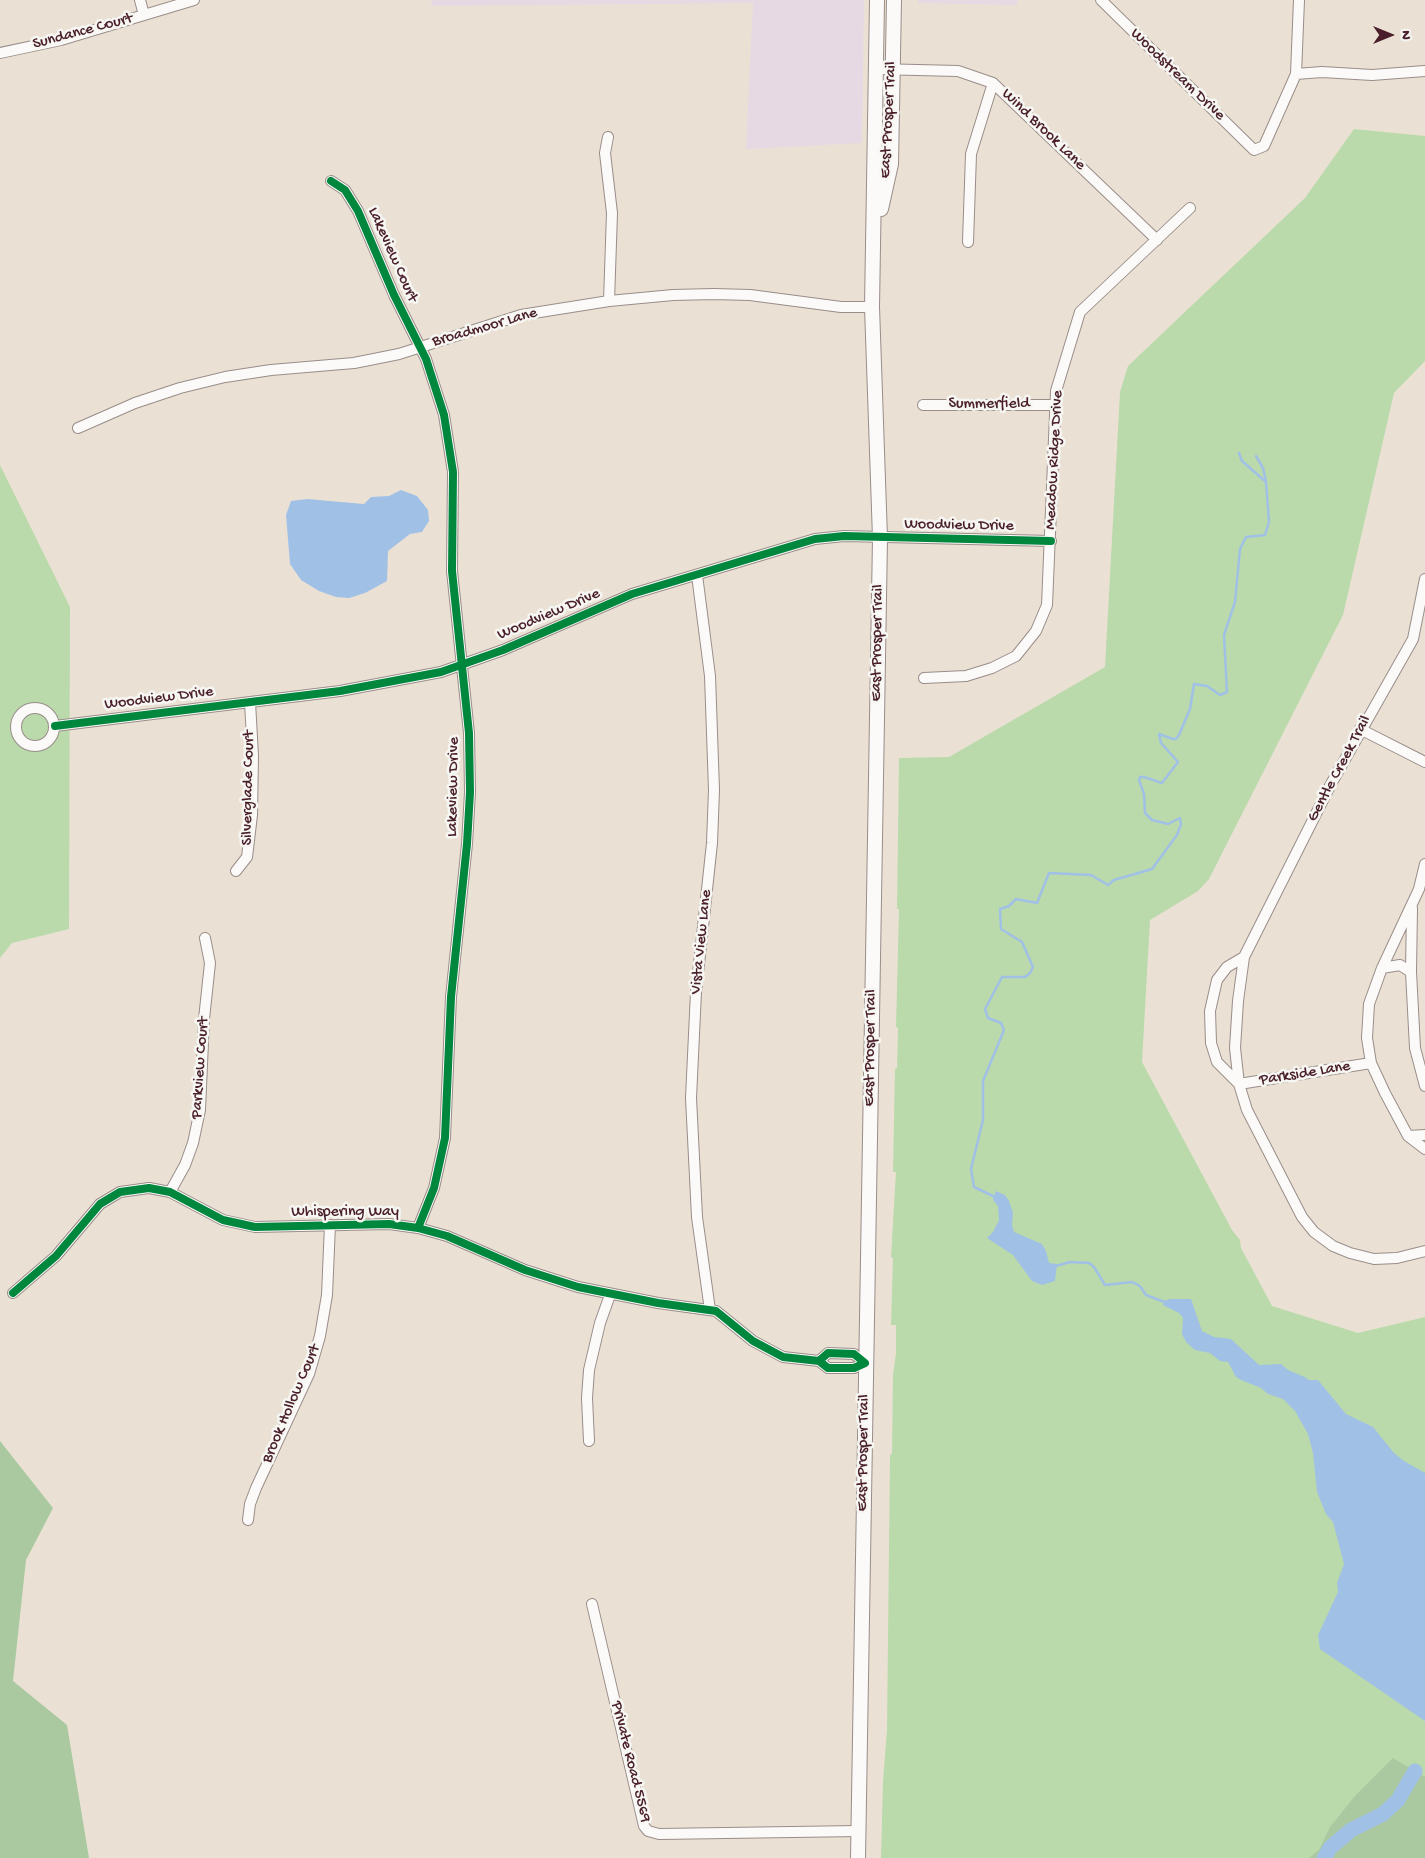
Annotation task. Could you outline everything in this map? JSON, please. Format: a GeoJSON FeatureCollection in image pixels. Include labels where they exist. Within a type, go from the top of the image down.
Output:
{"type":"FeatureCollection","features":[{"type":"Feature","properties":{"kind":"main road","name":"East Prosper Trail"},"geometry":{"type":"LineString","coordinates":[[858,1858],[880,538],[872,307],[875,239],[877,0]]}},
{"type":"Feature","properties":{"kind":"main road","name":"East Prosper Trail"},"geometry":{"type":"LineString","coordinates":[[875,239],[890,164],[894,0]]}},
{"type":"Feature","properties":{"kind":"street"},"geometry":{"type":"LineString","coordinates":[[140,0],[144,15]]}},
{"type":"Feature","properties":{"kind":"street","name":"Sundance Court"},"geometry":{"type":"LineString","coordinates":[[0,53],[61,40],[194,0]]}},
{"type":"Feature","properties":{"kind":"street","name":"Woodstream Drive"},"geometry":{"type":"LineString","coordinates":[[1100,0],[1254,150],[1264,146],[1296,74]]}},
{"type":"Feature","properties":{"kind":"street"},"geometry":{"type":"LineString","coordinates":[[1299,0],[1296,74],[1322,72],[1372,75],[1425,71]]}},
{"type":"Feature","properties":{"kind":"street","name":"Wind Brook Lane"},"geometry":{"type":"LineString","coordinates":[[876,69],[958,71],[994,82],[1156,240]]}},
{"type":"Feature","properties":{"kind":"street"},"geometry":{"type":"LineString","coordinates":[[968,242],[971,154],[994,82]]}},
{"type":"Feature","properties":{"kind":"street"},"geometry":{"type":"LineString","coordinates":[[608,137],[605,153],[612,213],[609,301]]}},
{"type":"Feature","properties":{"kind":"street","name":"Lakeview Court"},"geometry":{"type":"LineString","coordinates":[[332,181],[345,190],[358,211],[394,295],[421,347]]}},
{"type":"Feature","properties":{"kind":"street","name":"Meadow Ridge Drive"},"geometry":{"type":"LineString","coordinates":[[924,678],[966,676],[992,668],[1016,656],[1036,631],[1047,605],[1051,541],[1054,405],[1056,391],[1080,312],[1190,208]]}},
{"type":"Feature","properties":{"kind":"street","name":"Broadmoor Lane"},"geometry":{"type":"LineString","coordinates":[[78,428],[135,403],[180,388],[225,377],[271,370],[354,363],[421,347],[521,315],[609,301],[673,295],[714,294],[778,298],[841,307],[872,307]]}},
{"type":"Feature","properties":{"kind":"street","name":"Lakeview Drive"},"geometry":{"type":"LineString","coordinates":[[418,1228],[439,1170],[447,1118],[451,997],[467,844],[470,792],[469,733],[452,572],[454,500],[451,454],[438,396],[421,347]]}},
{"type":"Feature","properties":{"kind":"street","name":"Summerfield"},"geometry":{"type":"LineString","coordinates":[[923,405],[1054,405]]}},
{"type":"Feature","properties":{"kind":"street","name":"Woodview Drive"},"geometry":{"type":"LineString","coordinates":[[55,726],[382,684],[441,672],[463,665],[632,594],[815,539],[844,536],[1051,541]]}},
{"type":"Feature","properties":{"kind":"street","name":"Vista View Lane"},"geometry":{"type":"LineString","coordinates":[[697,574],[710,676],[714,790],[711,852],[696,992],[691,1098],[697,1217],[710,1310]]}},
{"type":"Feature","properties":{"kind":"street","name":"Gentle Creek Trail"},"geometry":{"type":"LineString","coordinates":[[1425,579],[1421,624],[1360,729],[1288,867],[1244,957],[1238,1001],[1236,1038],[1239,1084],[1247,1110],[1302,1217],[1314,1232],[1333,1246],[1350,1254],[1374,1259],[1397,1258],[1425,1251]]}},
{"type":"Feature","properties":{"kind":"street","name":"Silverglade Court"},"geometry":{"type":"LineString","coordinates":[[236,871],[247,857],[252,815],[253,756],[250,702]]}},
{"type":"Feature","properties":{"kind":"street"},"geometry":{"type":"LineString","coordinates":[[1360,729],[1425,762]]}},
{"type":"Feature","properties":{"kind":"street"},"geometry":{"type":"LineString","coordinates":[[1425,864],[1412,905],[1382,968],[1369,1004],[1367,1038],[1370,1063],[1408,1136],[1425,1149]]}},
{"type":"Feature","properties":{"kind":"street"},"geometry":{"type":"LineString","coordinates":[[1412,905],[1411,972],[1425,1086]]}},
{"type":"Feature","properties":{"kind":"street","name":"Parkview Court"},"geometry":{"type":"LineString","coordinates":[[170,1192],[182,1170],[193,1143],[200,1110],[204,1028],[210,963],[205,938]]}},
{"type":"Feature","properties":{"kind":"street","name":"Gentle Creek Trail"},"geometry":{"type":"LineString","coordinates":[[1239,1084],[1217,1062],[1211,1043],[1210,1011],[1217,980],[1227,967],[1244,957]]}},
{"type":"Feature","properties":{"kind":"street"},"geometry":{"type":"LineString","coordinates":[[1382,968],[1400,965],[1411,972]]}},
{"type":"Feature","properties":{"kind":"street","name":"Parkside Lane"},"geometry":{"type":"LineString","coordinates":[[1239,1084],[1370,1063]]}},
{"type":"Feature","properties":{"kind":"street"},"geometry":{"type":"LineString","coordinates":[[1408,1136],[1425,1135]]}},
{"type":"Feature","properties":{"kind":"street","name":"Whispering Way"},"geometry":{"type":"LineString","coordinates":[[14,1292],[56,1256],[91,1212],[109,1197],[140,1188],[170,1192],[204,1212],[237,1224],[271,1228],[389,1224],[418,1228],[447,1236],[526,1270],[610,1295],[721,1313],[753,1341],[770,1352],[793,1359],[819,1361],[828,1368],[854,1368],[865,1363],[854,1354],[828,1353],[819,1361]]}},
{"type":"Feature","properties":{"kind":"street","name":"Brook Hollow Court"},"geometry":{"type":"LineString","coordinates":[[248,1520],[250,1504],[256,1488],[308,1374],[320,1336],[326,1301],[330,1225]]}},
{"type":"Feature","properties":{"kind":"street"},"geometry":{"type":"LineString","coordinates":[[589,1441],[587,1398],[590,1370],[598,1331],[610,1295]]}},
{"type":"Feature","properties":{"kind":"street","name":"Private Road 5569"},"geometry":{"type":"LineString","coordinates":[[592,1604],[644,1826],[648,1832],[659,1834],[858,1831]]}},
{"type":"Feature","properties":{"kind":"shaded area"},"geometry":{"type":"Polygon","coordinates":[[[432,0],[864,0],[862,143],[746,149],[753,3],[431,6],[432,0]]]}},
{"type":"Feature","properties":{"kind":"shaded area"},"geometry":{"type":"Polygon","coordinates":[[[918,0],[1017,0],[1017,5],[918,3],[918,0]]]}},
{"type":"Feature","properties":{"kind":"green space"},"geometry":{"type":"Polygon","coordinates":[[[1354,129],[1425,136],[1425,361],[1394,393],[1343,615],[1209,879],[1198,891],[1150,920],[1142,1062],[1232,1230],[1240,1240],[1241,1248],[1272,1306],[1358,1333],[1425,1317],[1425,1858],[881,1858],[883,1781],[887,1730],[890,1455],[892,1454],[893,1375],[896,1353],[896,1325],[891,1325],[893,1258],[891,1257],[896,1172],[893,1172],[895,1069],[897,1068],[898,1028],[896,1027],[899,909],[897,909],[899,758],[949,757],[1105,667],[1120,392],[1128,366],[1305,198],[1354,129]]]}},
{"type":"Feature","properties":{"kind":"green space"},"geometry":{"type":"Polygon","coordinates":[[[0,465],[70,607],[69,929],[12,943],[0,958],[0,465]]]}},
{"type":"Feature","properties":{"kind":"green space"},"geometry":{"type":"Polygon","coordinates":[[[0,1441],[53,1508],[26,1560],[13,1681],[67,1725],[89,1858],[0,1858],[0,1441]]]}},
{"type":"Feature","properties":{"kind":"green space"},"geometry":{"type":"Polygon","coordinates":[[[1393,1758],[1425,1777],[1425,1858],[1309,1858],[1319,1850],[1330,1827],[1355,1796],[1393,1758]]]}},
{"type":"Feature","properties":{"kind":"water"},"geometry":{"type":"Polygon","coordinates":[[[401,490],[417,496],[428,510],[429,521],[422,532],[410,534],[388,551],[387,581],[365,593],[349,598],[336,597],[319,591],[301,580],[290,564],[286,515],[291,501],[307,499],[364,504],[371,497],[389,496],[401,490]]]}},
{"type":"Feature","properties":{"kind":"water"},"geometry":{"type":"Polygon","coordinates":[[[996,1191],[1005,1195],[1009,1201],[1013,1213],[1012,1225],[1014,1232],[1042,1244],[1049,1263],[1057,1264],[1055,1281],[1042,1285],[1032,1281],[1013,1255],[987,1238],[993,1232],[999,1220],[998,1206],[993,1200],[996,1191]]]}},
{"type":"Feature","properties":{"kind":"water"},"geometry":{"type":"Polygon","coordinates":[[[1170,1299],[1191,1299],[1202,1331],[1214,1337],[1231,1339],[1259,1365],[1281,1364],[1288,1370],[1308,1380],[1318,1380],[1346,1414],[1373,1427],[1394,1453],[1425,1473],[1425,1721],[1320,1649],[1318,1635],[1338,1592],[1337,1583],[1344,1564],[1333,1522],[1326,1514],[1317,1492],[1313,1453],[1308,1434],[1295,1411],[1283,1399],[1268,1394],[1261,1388],[1241,1380],[1236,1377],[1228,1362],[1220,1361],[1210,1353],[1195,1350],[1186,1342],[1182,1334],[1183,1318],[1179,1313],[1163,1305],[1164,1301],[1170,1299]]]}},
{"type":"Feature","properties":{"kind":"waterway"},"geometry":{"type":"LineString","coordinates":[[1239,453],[1242,461],[1266,482]]}},
{"type":"Feature","properties":{"kind":"waterway"},"geometry":{"type":"LineString","coordinates":[[995,1197],[974,1187],[971,1169],[983,1120],[983,1081],[1004,1030],[1001,1023],[988,1018],[985,1009],[1002,977],[1025,977],[1033,967],[1022,942],[1001,929],[1000,909],[1009,906],[1016,899],[1037,903],[1049,873],[1091,875],[1108,885],[1114,880],[1152,869],[1177,835],[1181,824],[1180,818],[1168,824],[1152,820],[1145,813],[1144,794],[1139,780],[1140,777],[1144,777],[1162,783],[1178,762],[1161,743],[1159,734],[1173,739],[1176,739],[1179,735],[1190,709],[1194,684],[1207,686],[1220,695],[1227,692],[1224,635],[1235,602],[1240,549],[1246,537],[1265,535],[1269,522],[1266,482],[1263,468],[1256,456]]}},
{"type":"Feature","properties":{"kind":"waterway"},"geometry":{"type":"LineString","coordinates":[[1056,1266],[1070,1262],[1089,1263],[1094,1267],[1105,1285],[1132,1282],[1140,1286],[1146,1295],[1167,1303]]}},
{"type":"Feature","properties":{"kind":"waterway"},"geometry":{"type":"LineString","coordinates":[[1324,1858],[1330,1848],[1351,1830],[1383,1814],[1398,1800],[1415,1771]]}},
{"type":"Feature","properties":{"kind":"cycle path"},"geometry":{"type":"LineString","coordinates":[[331,181],[345,190],[358,211],[394,295],[426,359],[444,415],[453,472],[452,571],[469,733],[470,792],[467,844],[451,997],[445,1138],[434,1188],[418,1228]]}},
{"type":"Feature","properties":{"kind":"cycle path"},"geometry":{"type":"LineString","coordinates":[[55,726],[340,691],[441,672],[503,650],[632,594],[815,539],[844,536],[1051,541]]}},
{"type":"Feature","properties":{"kind":"cycle path"},"geometry":{"type":"LineString","coordinates":[[13,1293],[56,1256],[100,1204],[120,1192],[149,1188],[170,1192],[223,1220],[255,1227],[389,1224],[418,1228],[447,1236],[525,1270],[578,1287],[658,1303],[716,1311],[753,1341],[783,1357],[819,1361],[828,1368],[854,1368],[865,1363],[854,1354],[828,1353],[819,1361]]}}]}
